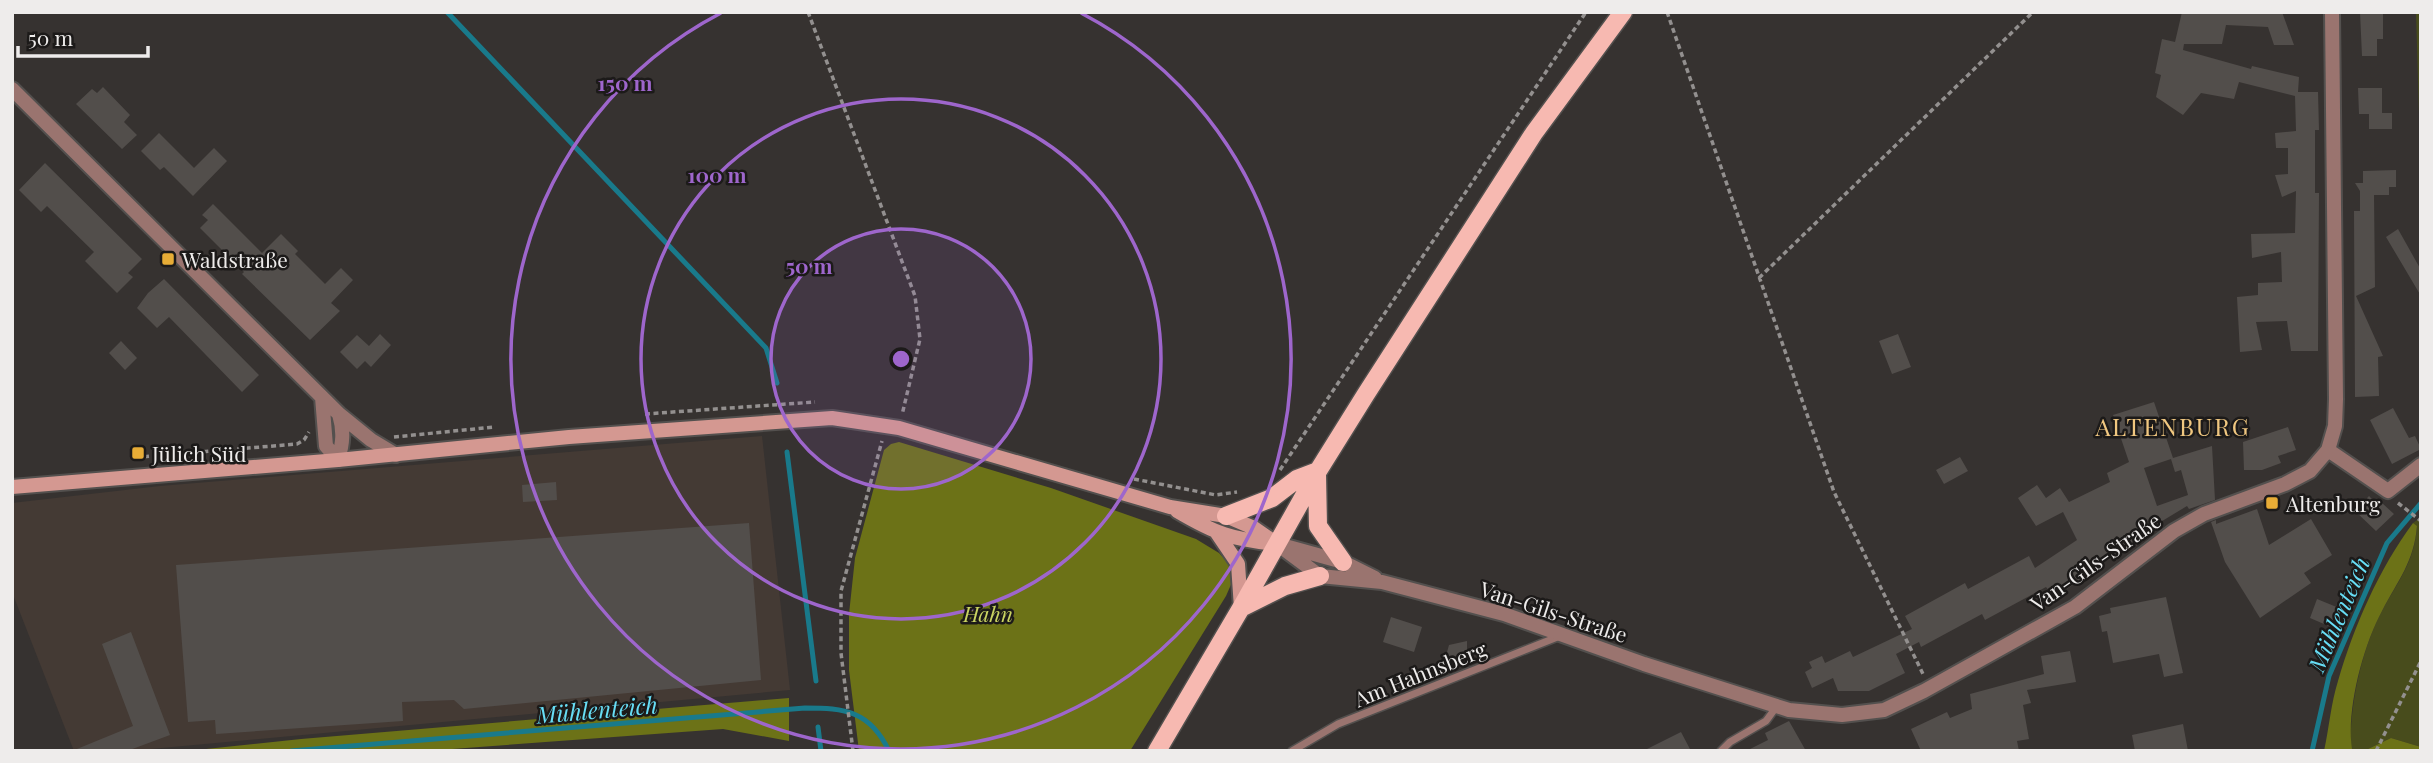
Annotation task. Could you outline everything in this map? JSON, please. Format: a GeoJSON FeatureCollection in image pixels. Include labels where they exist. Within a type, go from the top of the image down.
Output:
{"type":"FeatureCollection","features":[{"type":"Feature","properties":{"kind":"main road"},"geometry":{"type":"LineString","coordinates":[[1157,751],[1318,471],[1534,133],[1623,12]]}},
{"type":"Feature","properties":{"kind":"main road"},"geometry":{"type":"LineString","coordinates":[[12,487],[396,455],[569,437],[832,418],[893,427],[1170,507],[1226,516],[1254,528],[1277,544]]}},
{"type":"Feature","properties":{"kind":"main road"},"geometry":{"type":"LineString","coordinates":[[1226,516],[1272,498],[1297,479],[1318,471]]}},
{"type":"Feature","properties":{"kind":"main road"},"geometry":{"type":"LineString","coordinates":[[1318,471],[1318,526],[1343,562]]}},
{"type":"Feature","properties":{"kind":"main road"},"geometry":{"type":"LineString","coordinates":[[1170,507],[1210,531],[1237,540],[1277,544]]}},
{"type":"Feature","properties":{"kind":"main road"},"geometry":{"type":"LineString","coordinates":[[1217,533],[1238,565],[1241,608]]}},
{"type":"Feature","properties":{"kind":"main road"},"geometry":{"type":"LineString","coordinates":[[1241,608],[1285,586],[1320,576]]}},
{"type":"Feature","properties":{"kind":"street"},"geometry":{"type":"LineString","coordinates":[[2332,12],[2336,388],[2335,426],[2328,450],[2388,491],[2421,465]]}},
{"type":"Feature","properties":{"kind":"street"},"geometry":{"type":"LineString","coordinates":[[12,89],[339,414],[371,440],[396,455]]}},
{"type":"Feature","properties":{"kind":"street"},"geometry":{"type":"LineString","coordinates":[[322,397],[326,446],[338,460]]}},
{"type":"Feature","properties":{"kind":"street"},"geometry":{"type":"LineString","coordinates":[[338,460],[343,443],[339,414]]}},
{"type":"Feature","properties":{"kind":"street","name":"Van-Gils-Straße"},"geometry":{"type":"LineString","coordinates":[[1320,576],[1382,582],[1504,614],[1644,664],[1789,710],[1842,715],[1885,710],[2075,607],[2174,531],[2204,514],[2285,484],[2309,471],[2328,450]]}},
{"type":"Feature","properties":{"kind":"street"},"geometry":{"type":"LineString","coordinates":[[1277,544],[1320,576]]}},
{"type":"Feature","properties":{"kind":"street","name":"Van-Gils-Straße"},"geometry":{"type":"LineString","coordinates":[[1277,544],[1343,562],[1382,582]]}},
{"type":"Feature","properties":{"kind":"lane","name":"Am Hahnsberg"},"geometry":{"type":"LineString","coordinates":[[1292,751],[1338,724],[1564,635]]}},
{"type":"Feature","properties":{"kind":"lane"},"geometry":{"type":"LineString","coordinates":[[1721,751],[1730,742],[1766,720],[1777,706]]}},
{"type":"Feature","properties":{"kind":"path"},"geometry":{"type":"LineString","coordinates":[[808,12],[915,296],[920,339],[841,590],[841,653],[853,751]]}},
{"type":"Feature","properties":{"kind":"path"},"geometry":{"type":"LineString","coordinates":[[1271,477],[1279,471],[1587,12]]}},
{"type":"Feature","properties":{"kind":"path"},"geometry":{"type":"LineString","coordinates":[[1667,12],[1834,492],[1929,688]]}},
{"type":"Feature","properties":{"kind":"path"},"geometry":{"type":"LineString","coordinates":[[1759,278],[2033,12]]}},
{"type":"Feature","properties":{"kind":"path"},"geometry":{"type":"LineString","coordinates":[[771,404],[791,402]]}},
{"type":"Feature","properties":{"kind":"path"},"geometry":{"type":"LineString","coordinates":[[138,453],[140,457],[297,444],[304,440],[310,430]]}},
{"type":"Feature","properties":{"kind":"path"},"geometry":{"type":"LineString","coordinates":[[1127,477],[1216,495],[1242,491]]}},
{"type":"Feature","properties":{"kind":"path"},"geometry":{"type":"LineString","coordinates":[[2403,507],[2421,521]]}},
{"type":"Feature","properties":{"kind":"path"},"geometry":{"type":"LineString","coordinates":[[2376,751],[2421,661]]}},
{"type":"Feature","properties":{"kind":"shaded area"},"geometry":{"type":"Polygon","coordinates":[[[762,436],[790,690],[129,751],[74,751],[12,592],[12,503],[160,486],[762,436]]]}},
{"type":"Feature","properties":{"kind":"green space"},"geometry":{"type":"Polygon","coordinates":[[[2416,12],[2421,12],[2419,114],[2416,12]]]}},
{"type":"Feature","properties":{"kind":"green space","name":"Hahn"},"geometry":{"type":"Polygon","coordinates":[[[899,442],[1051,488],[1196,539],[1219,553],[1231,566],[1233,580],[1226,596],[1130,751],[859,751],[849,670],[849,614],[855,558],[884,450],[899,442]]]}},
{"type":"Feature","properties":{"kind":"green space"},"geometry":{"type":"Polygon","coordinates":[[[2421,517],[2421,747],[2391,738],[2368,749],[2351,749],[2352,715],[2368,642],[2409,561],[2417,527],[2413,523],[2421,517]]]}},
{"type":"Feature","properties":{"kind":"green space"},"geometry":{"type":"Polygon","coordinates":[[[2413,523],[2417,526],[2409,561],[2368,642],[2354,697],[2351,733],[2352,749],[2368,749],[2391,738],[2421,747],[2421,751],[2324,751],[2344,660],[2389,559],[2413,523]]]}},
{"type":"Feature","properties":{"kind":"green space"},"geometry":{"type":"Polygon","coordinates":[[[789,698],[789,741],[723,729],[425,751],[187,751],[301,739],[789,698]]]}},
{"type":"Feature","properties":{"kind":"building"},"geometry":{"type":"Polygon","coordinates":[[[2182,12],[2282,12],[2294,45],[2274,45],[2268,27],[2226,25],[2222,44],[2184,44],[2183,50],[2251,69],[2252,66],[2299,77],[2298,92],[2318,92],[2319,130],[2315,130],[2315,193],[2319,193],[2318,351],[2291,351],[2287,321],[2256,322],[2262,350],[2240,352],[2237,297],[2258,295],[2258,283],[2282,282],[2281,252],[2252,258],[2251,234],[2295,233],[2296,191],[2282,197],[2275,175],[2288,174],[2288,148],[2276,148],[2275,133],[2296,131],[2295,96],[2239,82],[2234,99],[2201,93],[2183,115],[2156,97],[2161,75],[2155,73],[2162,39],[2175,42],[2182,12]]]}},
{"type":"Feature","properties":{"kind":"building"},"geometry":{"type":"Polygon","coordinates":[[[2360,12],[2383,12],[2383,39],[2377,39],[2377,56],[2362,56],[2360,12]]]}},
{"type":"Feature","properties":{"kind":"building"},"geometry":{"type":"Polygon","coordinates":[[[103,87],[130,115],[124,122],[137,135],[122,149],[76,104],[92,89],[97,93],[103,87]]]}},
{"type":"Feature","properties":{"kind":"building"},"geometry":{"type":"Polygon","coordinates":[[[2358,88],[2382,88],[2382,113],[2392,113],[2392,129],[2369,129],[2369,114],[2359,114],[2358,88]]]}},
{"type":"Feature","properties":{"kind":"building"},"geometry":{"type":"Polygon","coordinates":[[[159,133],[194,168],[214,148],[227,161],[193,196],[164,167],[160,170],[141,151],[159,133]]]}},
{"type":"Feature","properties":{"kind":"building"},"geometry":{"type":"Polygon","coordinates":[[[45,163],[142,259],[128,273],[133,277],[117,293],[85,261],[94,252],[47,206],[41,212],[19,190],[45,163]]]}},
{"type":"Feature","properties":{"kind":"building"},"geometry":{"type":"Polygon","coordinates":[[[2396,170],[2396,187],[2389,187],[2389,195],[2374,195],[2375,287],[2356,296],[2383,356],[2378,357],[2379,396],[2355,397],[2354,211],[2360,211],[2360,191],[2355,183],[2363,183],[2363,171],[2396,170]]]}},
{"type":"Feature","properties":{"kind":"building"},"geometry":{"type":"Polygon","coordinates":[[[213,204],[262,253],[281,234],[298,251],[295,254],[325,284],[341,268],[353,280],[331,303],[340,311],[310,340],[242,274],[244,272],[200,228],[208,220],[202,215],[213,204]]]}},
{"type":"Feature","properties":{"kind":"building"},"geometry":{"type":"Polygon","coordinates":[[[2398,229],[2421,270],[2421,296],[2386,237],[2398,229]]]}},
{"type":"Feature","properties":{"kind":"building"},"geometry":{"type":"Polygon","coordinates":[[[164,279],[259,375],[242,392],[169,317],[157,328],[137,308],[148,293],[164,279]]]}},
{"type":"Feature","properties":{"kind":"building"},"geometry":{"type":"Polygon","coordinates":[[[380,334],[391,345],[371,367],[365,361],[357,369],[340,352],[357,335],[369,346],[380,334]]]}},
{"type":"Feature","properties":{"kind":"building"},"geometry":{"type":"Polygon","coordinates":[[[1898,334],[1911,367],[1892,374],[1879,341],[1898,334]]]}},
{"type":"Feature","properties":{"kind":"building"},"geometry":{"type":"Polygon","coordinates":[[[121,341],[137,358],[125,370],[109,353],[121,341]]]}},
{"type":"Feature","properties":{"kind":"building"},"geometry":{"type":"Polygon","coordinates":[[[2154,402],[2173,458],[2212,446],[2215,500],[2189,509],[2187,506],[2134,538],[2137,545],[2100,564],[2101,567],[2054,597],[2046,587],[1985,620],[1982,614],[1921,647],[1919,642],[1896,654],[1905,673],[1869,691],[1838,691],[1833,678],[1812,688],[1805,672],[1812,668],[1809,662],[1822,656],[1825,663],[1850,651],[1853,657],[1912,629],[1905,616],[1965,583],[1968,589],[2029,556],[2035,568],[2077,540],[2063,512],[2036,526],[2018,498],[2037,485],[2046,498],[2060,488],[2069,502],[2110,482],[2107,473],[2129,462],[2113,415],[2154,402]],[[2171,459],[2144,468],[2157,506],[2188,495],[2181,470],[2175,472],[2171,459]]]}},
{"type":"Feature","properties":{"kind":"building"},"geometry":{"type":"Polygon","coordinates":[[[2393,408],[2409,438],[2415,436],[2421,449],[2392,464],[2370,420],[2393,408]]]}},
{"type":"Feature","properties":{"kind":"building"},"geometry":{"type":"Polygon","coordinates":[[[2288,427],[2296,450],[2278,456],[2281,463],[2262,470],[2244,470],[2243,442],[2288,427]]]}},
{"type":"Feature","properties":{"kind":"building"},"geometry":{"type":"Polygon","coordinates":[[[1960,457],[1968,471],[1944,484],[1936,470],[1960,457]]]}},
{"type":"Feature","properties":{"kind":"building"},"geometry":{"type":"Polygon","coordinates":[[[556,482],[557,500],[523,502],[522,485],[556,482]]]}},
{"type":"Feature","properties":{"kind":"building"},"geometry":{"type":"Polygon","coordinates":[[[2369,496],[2379,506],[2382,503],[2394,514],[2376,531],[2355,511],[2369,496]]]}},
{"type":"Feature","properties":{"kind":"building"},"geometry":{"type":"Polygon","coordinates":[[[2257,509],[2269,545],[2311,519],[2332,555],[2304,573],[2311,583],[2260,618],[2225,562],[2211,522],[2216,520],[2216,524],[2257,509]]]}},
{"type":"Feature","properties":{"kind":"building"},"geometry":{"type":"Polygon","coordinates":[[[749,523],[761,680],[464,709],[454,700],[402,702],[403,721],[216,734],[215,720],[188,722],[176,565],[749,523]]]}},
{"type":"Feature","properties":{"kind":"building"},"geometry":{"type":"Polygon","coordinates":[[[2166,597],[2183,673],[2164,677],[2159,654],[2113,663],[2107,631],[2102,632],[2099,616],[2111,613],[2110,608],[2166,597]]]}},
{"type":"Feature","properties":{"kind":"building"},"geometry":{"type":"Polygon","coordinates":[[[2317,599],[2339,608],[2331,627],[2310,618],[2317,599]]]}},
{"type":"Feature","properties":{"kind":"building"},"geometry":{"type":"Polygon","coordinates":[[[1391,617],[1422,627],[1414,652],[1383,642],[1391,617]]]}},
{"type":"Feature","properties":{"kind":"building"},"geometry":{"type":"Polygon","coordinates":[[[131,632],[170,735],[127,751],[72,751],[133,726],[102,644],[131,632]]]}},
{"type":"Feature","properties":{"kind":"building"},"geometry":{"type":"Polygon","coordinates":[[[1467,641],[1467,657],[1444,663],[1449,645],[1467,641]]]}},
{"type":"Feature","properties":{"kind":"building"},"geometry":{"type":"Polygon","coordinates":[[[2070,651],[2076,682],[2027,690],[2031,703],[2023,705],[2029,739],[2017,741],[2019,751],[1921,751],[1911,729],[1947,712],[1950,718],[1972,709],[1970,694],[2044,674],[2041,656],[2070,651]]]}},
{"type":"Feature","properties":{"kind":"building"},"geometry":{"type":"Polygon","coordinates":[[[1789,721],[1806,751],[1746,751],[1768,740],[1765,733],[1789,721]]]}},
{"type":"Feature","properties":{"kind":"building"},"geometry":{"type":"Polygon","coordinates":[[[2183,724],[2188,751],[2135,751],[2132,735],[2183,724]]]}},
{"type":"Feature","properties":{"kind":"building"},"geometry":{"type":"Polygon","coordinates":[[[1681,732],[1691,751],[1643,751],[1681,732]]]}},
{"type":"Feature","properties":{"kind":"waterway"},"geometry":{"type":"LineString","coordinates":[[447,12],[766,348],[777,383]]}},
{"type":"Feature","properties":{"kind":"waterway"},"geometry":{"type":"LineString","coordinates":[[787,452],[816,681]]}},
{"type":"Feature","properties":{"kind":"waterway","name":"Mühlenteich"},"geometry":{"type":"LineString","coordinates":[[2312,751],[2329,676],[2387,543],[2421,503]]}},
{"type":"Feature","properties":{"kind":"waterway","name":"Mühlenteich"},"geometry":{"type":"LineString","coordinates":[[291,751],[805,708],[832,709],[855,714],[873,727],[889,751]]}},
{"type":"Feature","properties":{"kind":"waterway"},"geometry":{"type":"LineString","coordinates":[[818,727],[821,751]]}},
{"type":"Feature","properties":{"kind":"place","name":"Waldstraße"},"geometry":{"type":"Point","coordinates":[168,259]}},
{"type":"Feature","properties":{"kind":"place","name":"Jülich Süd"},"geometry":{"type":"Point","coordinates":[138,453]}},
{"type":"Feature","properties":{"kind":"place","name":"Altenburg"},"geometry":{"type":"Point","coordinates":[2272,503]}},
{"type":"Feature","properties":{"kind":"district","name":"ALTENBURG"},"geometry":{"type":"Point","coordinates":[2173,426]}}]}
